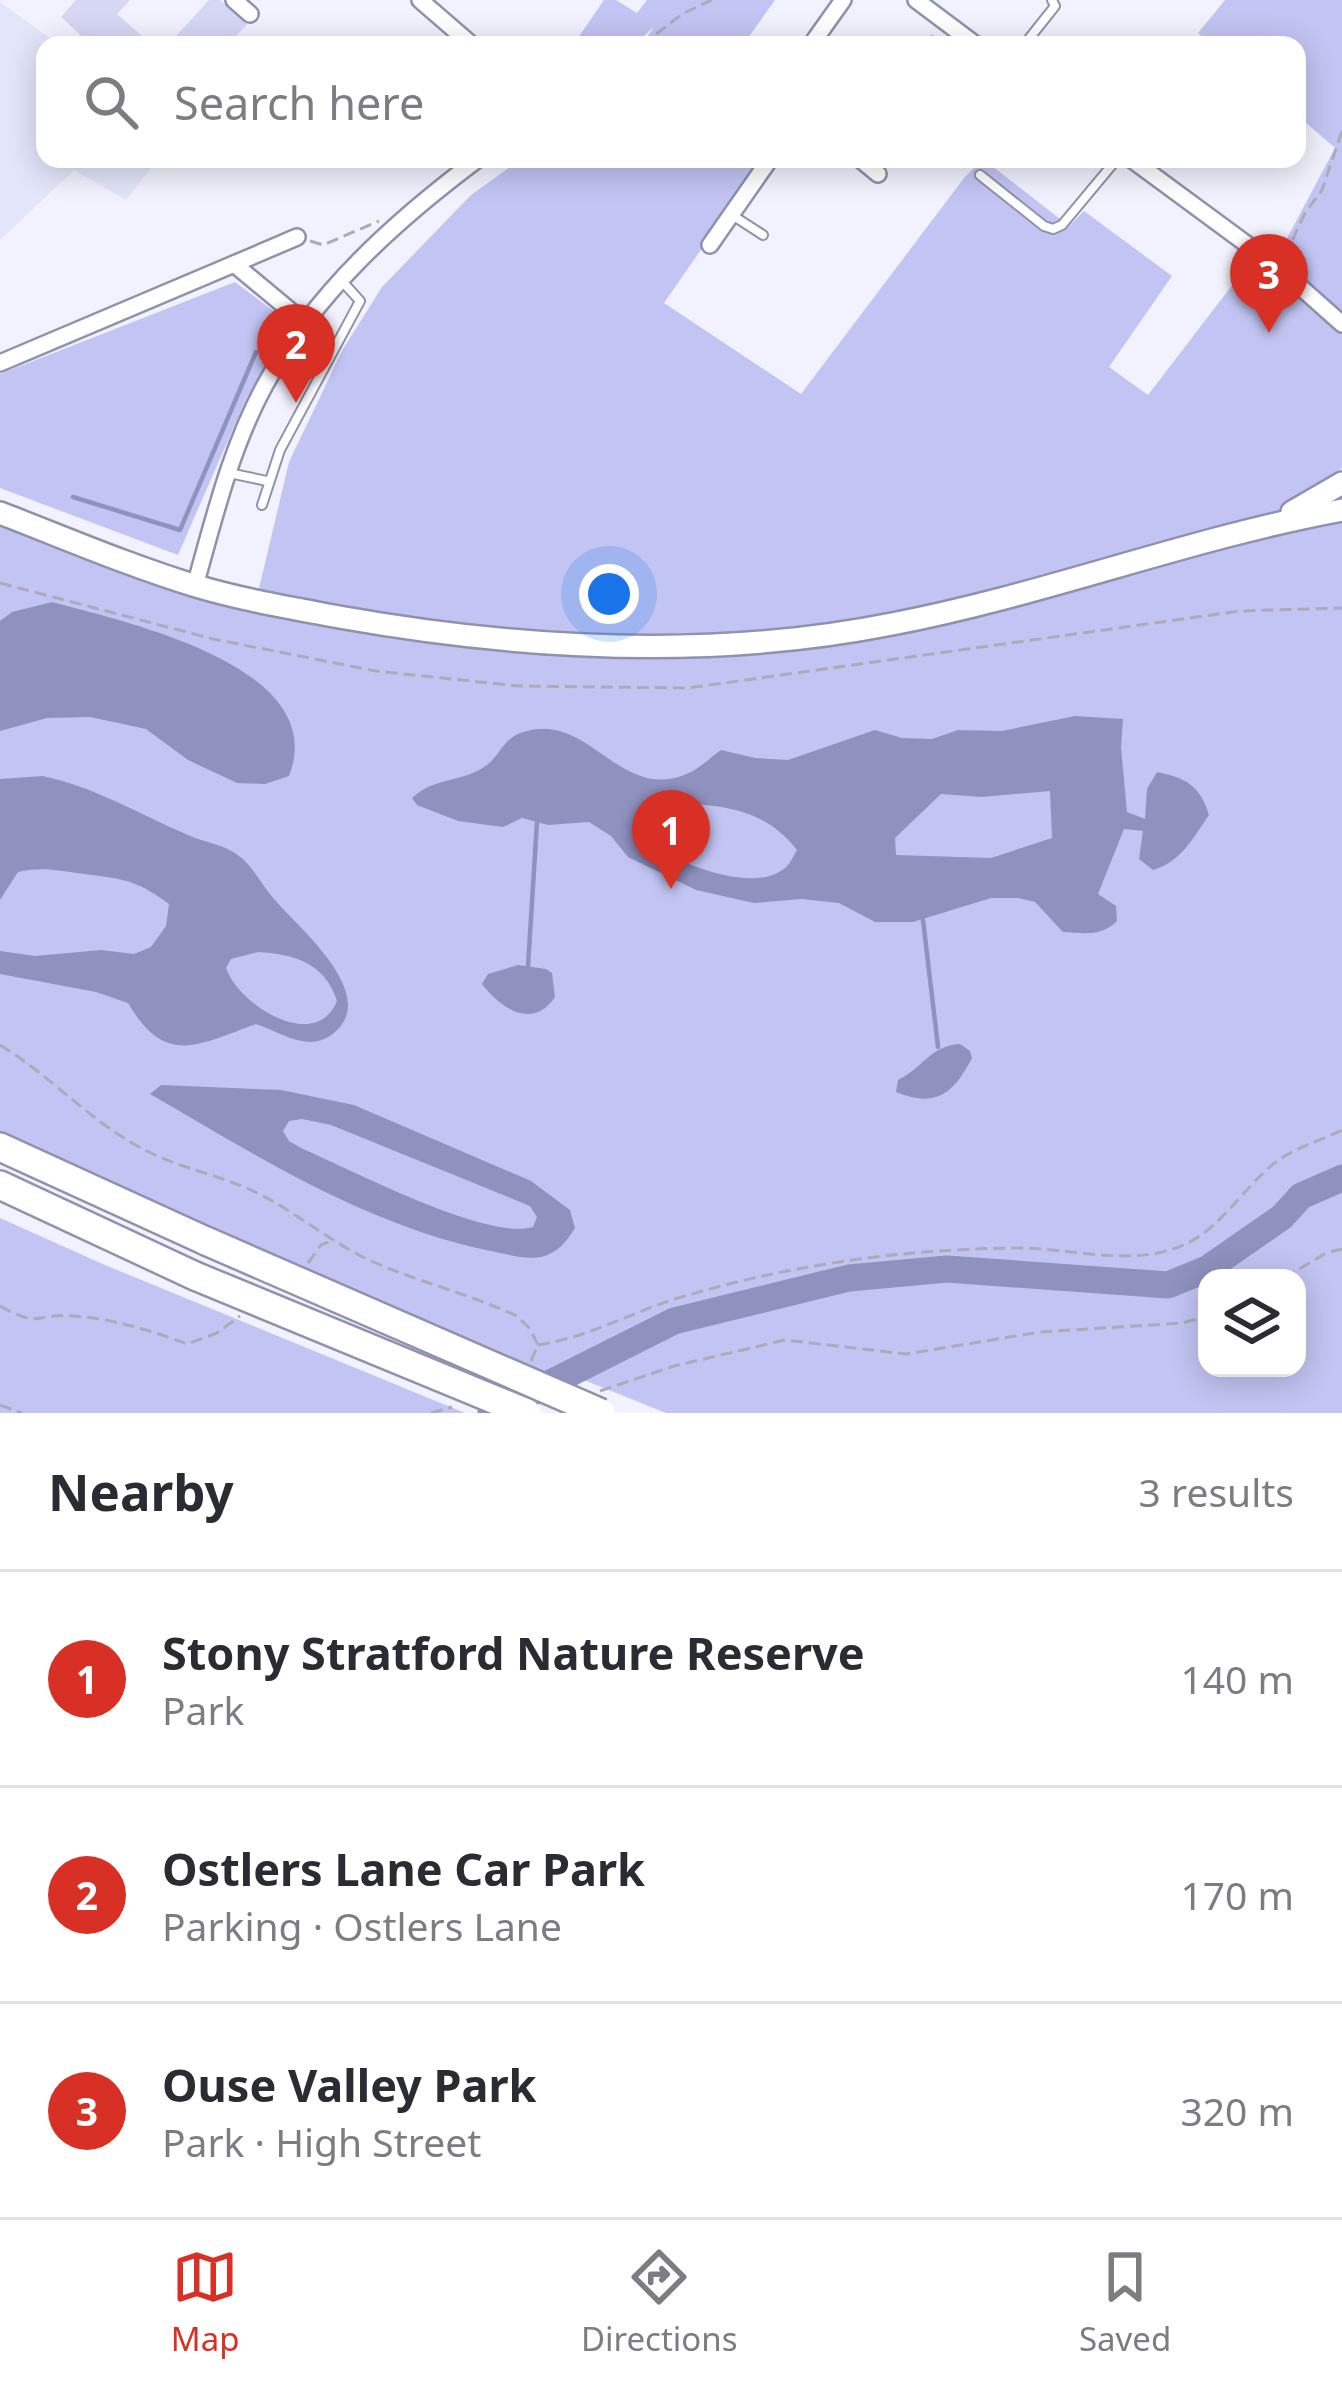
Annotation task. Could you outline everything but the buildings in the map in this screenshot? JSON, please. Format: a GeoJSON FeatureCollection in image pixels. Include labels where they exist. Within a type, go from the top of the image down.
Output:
{"type":"FeatureCollection","features":[{"type":"Feature","properties":{"kind":"highway"},"geometry":{"type":"LineString","coordinates":[[0,1148],[206,1241],[597,1403]]}},
{"type":"Feature","properties":{"kind":"highway"},"geometry":{"type":"LineString","coordinates":[[0,1185],[195,1276],[527,1413]]}},
{"type":"Feature","properties":{"kind":"street"},"geometry":{"type":"LineString","coordinates":[[234,0],[250,14]]}},
{"type":"Feature","properties":{"kind":"street"},"geometry":{"type":"LineString","coordinates":[[420,0],[441,7],[465,36]]}},
{"type":"Feature","properties":{"kind":"street"},"geometry":{"type":"LineString","coordinates":[[817,36],[843,0]]}},
{"type":"Feature","properties":{"kind":"street"},"geometry":{"type":"LineString","coordinates":[[916,0],[964,36]]}},
{"type":"Feature","properties":{"kind":"street"},"geometry":{"type":"LineString","coordinates":[[195,586],[227,473],[264,386],[304,323],[340,278],[467,168]]}},
{"type":"Feature","properties":{"kind":"street"},"geometry":{"type":"LineString","coordinates":[[710,245],[764,168]]}},
{"type":"Feature","properties":{"kind":"street"},"geometry":{"type":"LineString","coordinates":[[871,168],[878,174]]}},
{"type":"Feature","properties":{"kind":"street"},"geometry":{"type":"LineString","coordinates":[[1142,168],[1279,268],[1342,324]]}},
{"type":"Feature","properties":{"kind":"street"},"geometry":{"type":"LineString","coordinates":[[0,363],[297,237]]}},
{"type":"Feature","properties":{"kind":"street"},"geometry":{"type":"LineString","coordinates":[[235,264],[304,323]]}},
{"type":"Feature","properties":{"kind":"street"},"geometry":{"type":"LineString","coordinates":[[1276,522],[1342,483]]}},
{"type":"Feature","properties":{"kind":"street"},"geometry":{"type":"LineString","coordinates":[[0,513],[195,586],[256,602],[476,637],[559,644],[706,644],[887,626],[1064,585],[1276,522],[1342,509]]}},
{"type":"Feature","properties":{"kind":"lane"},"geometry":{"type":"LineString","coordinates":[[1031,36],[1055,6],[1052,0]]}},
{"type":"Feature","properties":{"kind":"lane"},"geometry":{"type":"LineString","coordinates":[[980,175],[1053,229],[1062,225],[1110,168]]}},
{"type":"Feature","properties":{"kind":"lane"},"geometry":{"type":"LineString","coordinates":[[731,214],[763,235]]}},
{"type":"Feature","properties":{"kind":"lane"},"geometry":{"type":"LineString","coordinates":[[262,505],[268,481],[360,301],[340,278]]}},
{"type":"Feature","properties":{"kind":"lane"},"geometry":{"type":"LineString","coordinates":[[227,473],[268,481]]}},
{"type":"Feature","properties":{"kind":"path"},"geometry":{"type":"LineString","coordinates":[[654,36],[682,14],[712,0]]}},
{"type":"Feature","properties":{"kind":"path"},"geometry":{"type":"LineString","coordinates":[[1279,268],[1305,213],[1322,190],[1342,131]]}},
{"type":"Feature","properties":{"kind":"path"},"geometry":{"type":"LineString","coordinates":[[297,237],[323,244],[384,219]]}},
{"type":"Feature","properties":{"kind":"path"},"geometry":{"type":"LineString","coordinates":[[0,1045],[57,1084],[112,1131],[151,1154],[246,1187],[370,1260],[517,1316],[538,1345],[529,1369]]}},
{"type":"Feature","properties":{"kind":"path"},"geometry":{"type":"LineString","coordinates":[[538,1345],[578,1339],[677,1298],[739,1280],[847,1258],[980,1248],[1058,1248],[1150,1256],[1198,1237],[1274,1163],[1342,1130]]}},
{"type":"Feature","properties":{"kind":"path"},"geometry":{"type":"LineString","coordinates":[[320,1232],[321,1245]]}},
{"type":"Feature","properties":{"kind":"path"},"geometry":{"type":"LineString","coordinates":[[300,1274],[321,1245],[332,1240]]}},
{"type":"Feature","properties":{"kind":"path"},"geometry":{"type":"LineString","coordinates":[[1299,1269],[1342,1249]]}},
{"type":"Feature","properties":{"kind":"path"},"geometry":{"type":"LineString","coordinates":[[0,1306],[27,1321],[69,1316],[144,1328],[187,1344],[217,1333],[245,1311]]}},
{"type":"Feature","properties":{"kind":"path"},"geometry":{"type":"LineString","coordinates":[[597,1403],[674,1366],[784,1340],[906,1354],[1040,1332],[1198,1318]]}},
{"type":"Feature","properties":{"kind":"path"},"geometry":{"type":"LineString","coordinates":[[0,1405],[22,1413]]}},
{"type":"Feature","properties":{"kind":"path"},"geometry":{"type":"LineString","coordinates":[[431,1413],[447,1410]]}},
{"type":"Feature","properties":{"kind":"shaded area"},"geometry":{"type":"Polygon","coordinates":[[[604,0],[616,0],[637,13],[647,0],[775,0],[749,36],[648,36],[654,27],[644,36],[579,36],[604,0]]]}},
{"type":"Feature","properties":{"kind":"shaded area"},"geometry":{"type":"Polygon","coordinates":[[[1225,0],[1342,0],[1342,468],[1308,496],[1342,518],[1342,1413],[666,1413],[569,1374],[555,1381],[0,1133],[0,513],[256,601],[289,462],[343,349],[382,287],[471,195],[508,168],[758,168],[664,303],[801,394],[964,178],[974,168],[995,168],[1069,226],[1084,211],[1172,276],[1109,367],[1148,395],[1243,271],[1269,266],[1276,259],[1335,148],[1306,123],[1306,36],[1198,33],[1225,0]]]}},
{"type":"Feature","properties":{"kind":"shaded area"},"geometry":{"type":"Polygon","coordinates":[[[0,2],[47,36],[36,36],[36,168],[151,168],[126,200],[74,170],[0,240],[0,2]]]}},
{"type":"Feature","properties":{"kind":"shaded area"},"geometry":{"type":"Polygon","coordinates":[[[235,282],[292,325],[246,399],[178,555],[0,488],[0,374],[235,282]]]}},
{"type":"Feature","properties":{"kind":"shaded area"},"geometry":{"type":"Polygon","coordinates":[[[52,602],[170,637],[252,678],[280,705],[294,738],[289,776],[265,784],[237,783],[188,760],[146,729],[90,717],[47,718],[0,731],[0,621],[12,612],[52,602]]]}},
{"type":"Feature","properties":{"kind":"shaded area"},"geometry":{"type":"Polygon","coordinates":[[[1075,716],[1123,719],[1127,812],[1145,819],[1147,789],[1157,772],[1177,777],[1201,797],[1209,815],[1186,848],[1163,866],[1153,870],[1139,859],[1143,831],[1124,829],[1098,894],[1116,906],[1117,921],[1105,930],[1063,932],[1035,902],[1018,898],[991,898],[913,922],[875,922],[839,903],[802,899],[754,903],[696,890],[628,857],[611,836],[589,822],[548,825],[522,818],[503,827],[458,821],[417,805],[412,798],[430,786],[478,771],[514,736],[544,729],[566,733],[644,777],[666,779],[691,772],[721,750],[788,760],[875,730],[902,738],[932,739],[958,730],[1002,731],[1075,716]],[[1050,791],[982,797],[941,794],[895,838],[896,855],[991,858],[1052,838],[1050,791]],[[674,803],[642,831],[643,841],[690,864],[729,876],[765,877],[785,868],[797,850],[771,826],[742,812],[674,803]]]}},
{"type":"Feature","properties":{"kind":"shaded area"},"geometry":{"type":"Polygon","coordinates":[[[43,776],[63,781],[239,856],[340,977],[347,1011],[340,1027],[310,1042],[256,1024],[199,1044],[169,1043],[155,1036],[128,1003],[96,992],[0,974],[0,951],[35,956],[101,950],[134,954],[151,947],[166,926],[169,904],[125,881],[41,869],[18,872],[0,900],[0,779],[43,776]],[[271,953],[231,959],[226,968],[246,996],[278,1018],[313,1023],[327,1016],[337,1001],[325,978],[296,958],[271,953]]]}},
{"type":"Feature","properties":{"kind":"shaded area"},"geometry":{"type":"Polygon","coordinates":[[[518,965],[552,973],[555,997],[537,1012],[508,1008],[482,984],[488,974],[518,965]]]}},
{"type":"Feature","properties":{"kind":"shaded area"},"geometry":{"type":"Polygon","coordinates":[[[960,1044],[972,1058],[958,1081],[942,1095],[922,1099],[896,1092],[898,1080],[934,1053],[960,1044]]]}},
{"type":"Feature","properties":{"kind":"shaded area"},"geometry":{"type":"Polygon","coordinates":[[[161,1085],[281,1090],[354,1105],[531,1181],[570,1210],[575,1228],[557,1249],[534,1258],[441,1238],[312,1186],[150,1094],[161,1085]],[[302,1119],[289,1121],[283,1131],[303,1149],[419,1201],[485,1224],[533,1227],[537,1217],[530,1206],[331,1125],[302,1119]]]}},
{"type":"Feature","properties":{"kind":"shaded area"},"geometry":{"type":"Polygon","coordinates":[[[0,1218],[105,1265],[465,1413],[0,1413],[0,1218]]]}},
{"type":"Feature","properties":{"kind":"waterway"},"geometry":{"type":"LineString","coordinates":[[73,497],[180,530],[256,352]]}},
{"type":"Feature","properties":{"kind":"waterway"},"geometry":{"type":"LineString","coordinates":[[528,966],[537,822]]}},
{"type":"Feature","properties":{"kind":"waterway"},"geometry":{"type":"LineString","coordinates":[[923,920],[938,1047]]}},
{"type":"Feature","properties":{"kind":"waterway"},"geometry":{"type":"LineString","coordinates":[[491,1413],[674,1321],[849,1278],[947,1269],[1168,1285],[1207,1269],[1282,1217],[1301,1196],[1342,1178]]}},
{"type":"Feature","properties":{"kind":"place","name":"Ouse Valley Park"},"geometry":{"type":"Point","coordinates":[1269,333]}},
{"type":"Feature","properties":{"kind":"place","name":"Ostlers Lane Car Park"},"geometry":{"type":"Point","coordinates":[296,403]}},
{"type":"Feature","properties":{"kind":"place","name":"Stony Stratford Nature Reserve"},"geometry":{"type":"Point","coordinates":[671,889]}}]}
